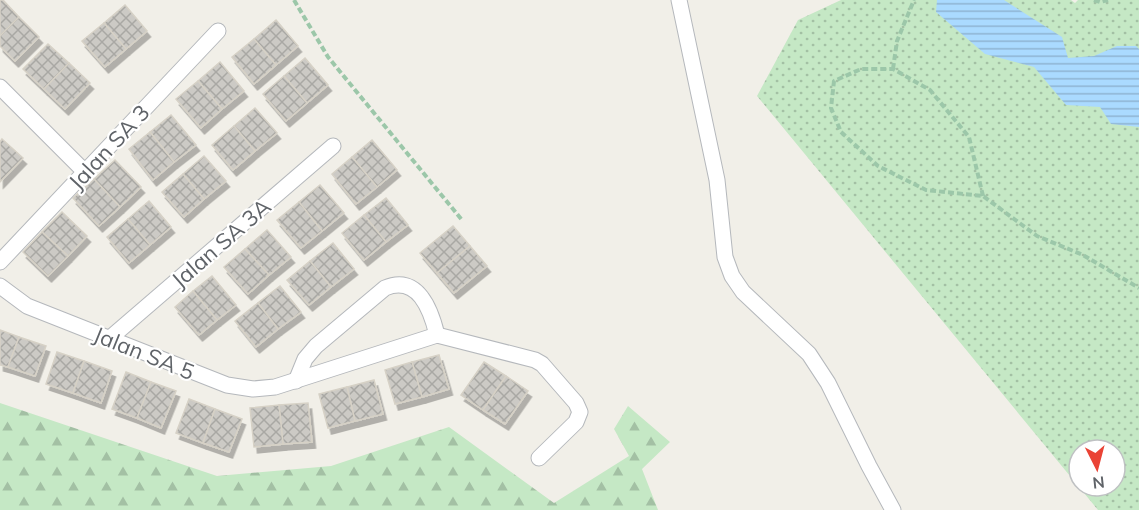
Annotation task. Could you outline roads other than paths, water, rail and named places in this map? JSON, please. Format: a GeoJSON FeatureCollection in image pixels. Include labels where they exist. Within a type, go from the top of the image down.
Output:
{"type":"FeatureCollection","features":[{"type":"Feature","properties":{"kind":"street"},"geometry":{"type":"LineString","coordinates":[[679,0],[717,180],[725,257],[732,276],[743,292],[809,354],[828,383],[868,466],[893,510]]}},
{"type":"Feature","properties":{"kind":"street","name":"Jalan SA 3"},"geometry":{"type":"LineString","coordinates":[[0,262],[218,31]]}},
{"type":"Feature","properties":{"kind":"street"},"geometry":{"type":"LineString","coordinates":[[0,87],[86,171]]}},
{"type":"Feature","properties":{"kind":"street","name":"Jalan SA 3A"},"geometry":{"type":"LineString","coordinates":[[109,339],[333,146]]}},
{"type":"Feature","properties":{"kind":"street"},"geometry":{"type":"LineString","coordinates":[[296,381],[306,359],[316,346],[385,288],[393,285],[408,285],[429,308],[437,335],[539,362],[576,403],[580,412],[579,418],[539,458]]}},
{"type":"Feature","properties":{"kind":"street","name":"Jalan SA 5"},"geometry":{"type":"LineString","coordinates":[[0,286],[27,306],[227,386],[253,389],[275,387],[296,381],[437,335]]}},
{"type":"Feature","properties":{"kind":"water"},"geometry":{"type":"Polygon","coordinates":[[[937,0],[1004,0],[1062,37],[1068,58],[1094,56],[1117,46],[1136,46],[1139,49],[1139,127],[1111,124],[1100,107],[1066,105],[1034,67],[985,54],[936,12],[937,0]]]}}]}
